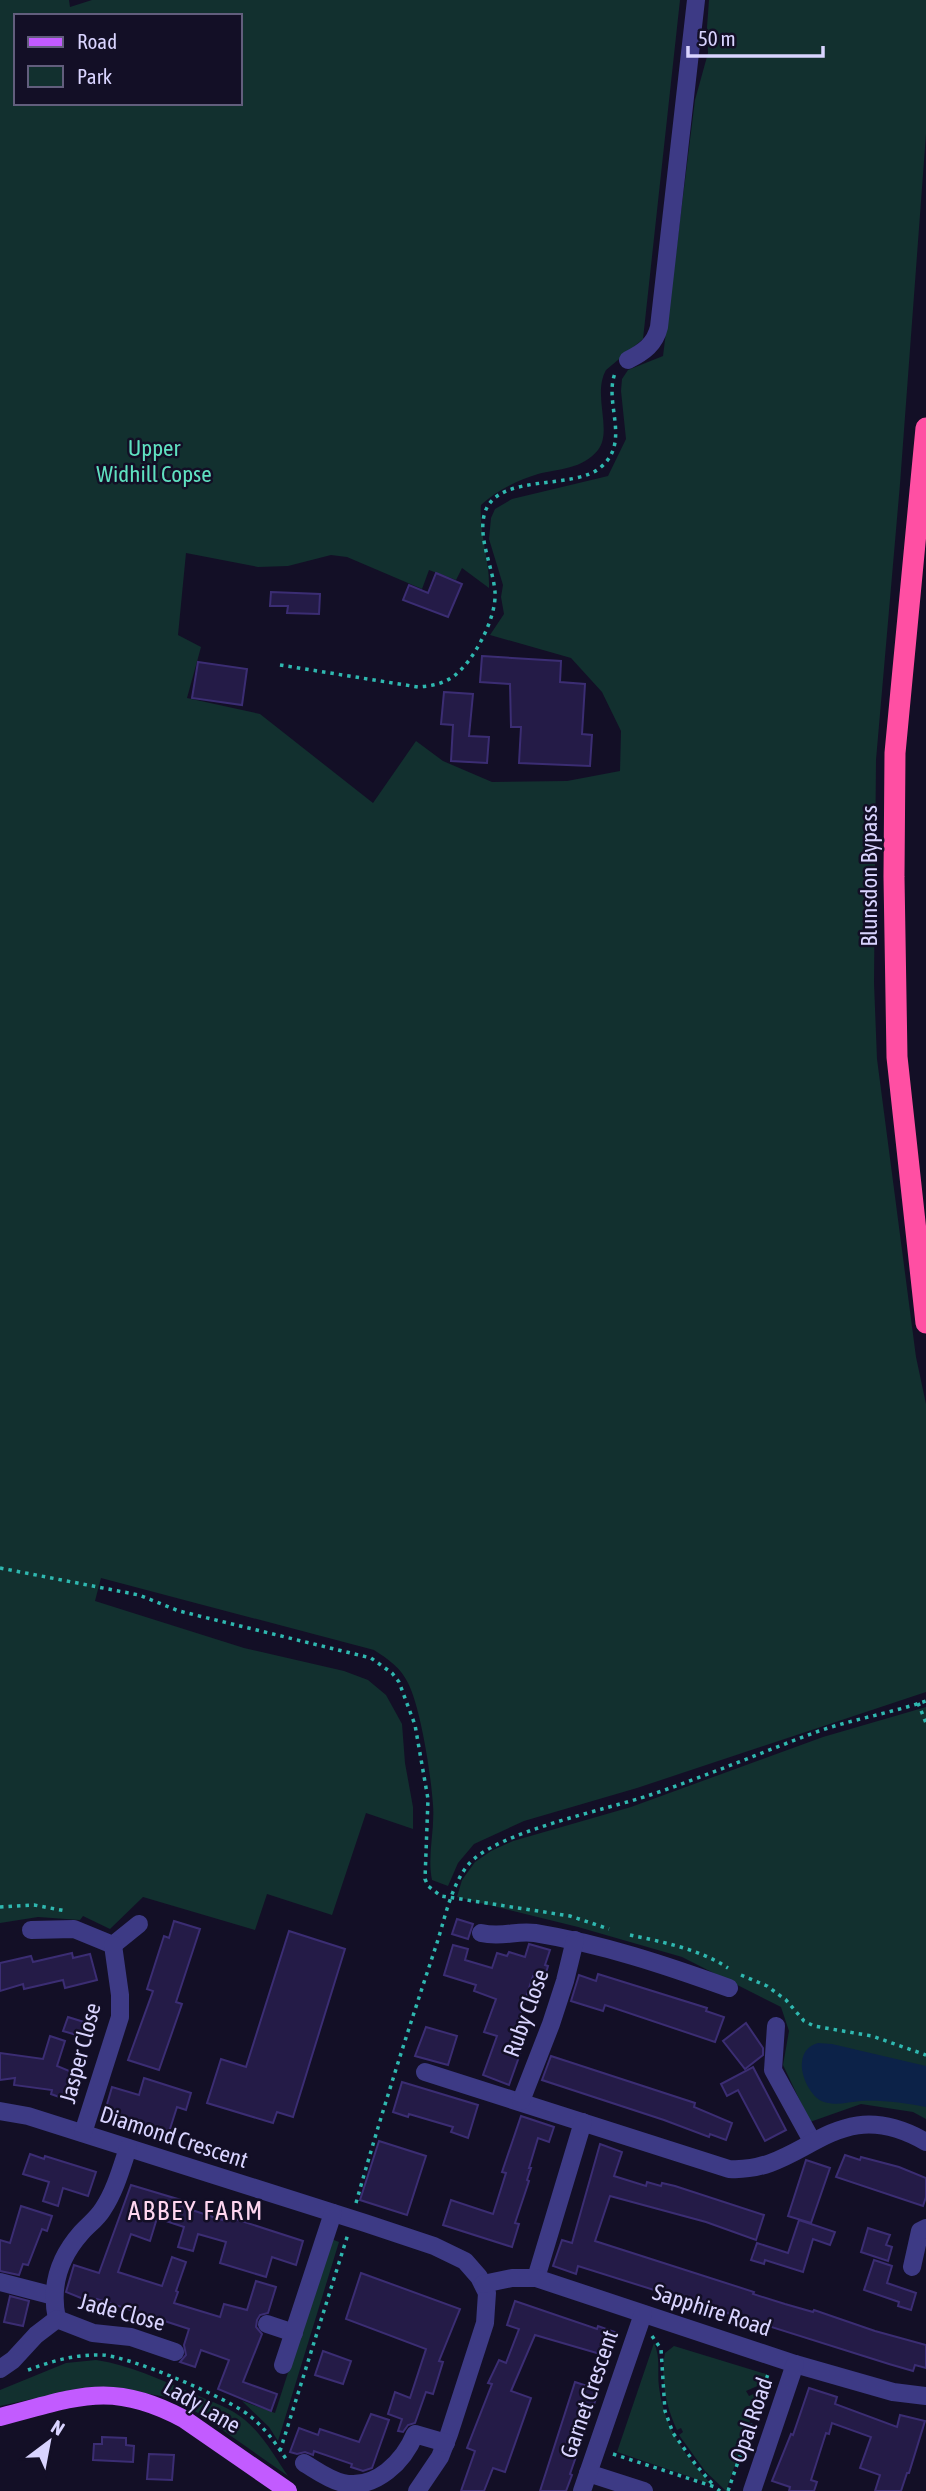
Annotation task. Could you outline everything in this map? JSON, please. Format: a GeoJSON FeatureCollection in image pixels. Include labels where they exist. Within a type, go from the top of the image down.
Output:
{"type":"FeatureCollection","features":[{"type":"Feature","properties":{"kind":"highway","name":"Blunsdon Bypass"},"geometry":{"type":"LineString","coordinates":[[926,428],[895,753],[894,877],[897,1057],[926,1323]]}},
{"type":"Feature","properties":{"kind":"main road","name":"Lady Lane"},"geometry":{"type":"LineString","coordinates":[[0,2417],[82,2396],[132,2397],[166,2409],[192,2424],[288,2491]]}},
{"type":"Feature","properties":{"kind":"street"},"geometry":{"type":"LineString","coordinates":[[628,360],[650,346],[657,337],[659,327],[696,0]]}},
{"type":"Feature","properties":{"kind":"street"},"geometry":{"type":"LineString","coordinates":[[31,1930],[74,1929],[113,1945],[139,1924]]}},
{"type":"Feature","properties":{"kind":"street"},"geometry":{"type":"LineString","coordinates":[[481,1933],[501,1936],[530,1932],[575,1940],[653,1960],[729,1988]]}},
{"type":"Feature","properties":{"kind":"street","name":"Ruby Close"},"geometry":{"type":"LineString","coordinates":[[521,2101],[551,2024],[575,1940]]}},
{"type":"Feature","properties":{"kind":"street","name":"Jasper Close"},"geometry":{"type":"LineString","coordinates":[[83,2133],[120,2017],[121,2004],[113,1945]]}},
{"type":"Feature","properties":{"kind":"street"},"geometry":{"type":"LineString","coordinates":[[776,2026],[773,2070],[812,2141]]}},
{"type":"Feature","properties":{"kind":"street"},"geometry":{"type":"LineString","coordinates":[[425,2072],[729,2169],[759,2168],[840,2128],[867,2125],[896,2128],[926,2142]]}},
{"type":"Feature","properties":{"kind":"street","name":"Diamond Crescent"},"geometry":{"type":"LineString","coordinates":[[0,2111],[83,2133],[352,2219],[458,2256],[483,2284]]}},
{"type":"Feature","properties":{"kind":"street"},"geometry":{"type":"LineString","coordinates":[[536,2278],[583,2122]]}},
{"type":"Feature","properties":{"kind":"street","name":"Jade Close"},"geometry":{"type":"LineString","coordinates":[[57,2319],[54,2287],[61,2263],[73,2242],[97,2218],[108,2200],[128,2148]]}},
{"type":"Feature","properties":{"kind":"street"},"geometry":{"type":"LineString","coordinates":[[283,2365],[333,2213]]}},
{"type":"Feature","properties":{"kind":"street"},"geometry":{"type":"LineString","coordinates":[[912,2267],[920,2231],[926,2228]]}},
{"type":"Feature","properties":{"kind":"street","name":"Sapphire Road"},"geometry":{"type":"LineString","coordinates":[[483,2284],[512,2278],[536,2278],[795,2364],[893,2392],[926,2396]]}},
{"type":"Feature","properties":{"kind":"street","name":"Jade Close"},"geometry":{"type":"LineString","coordinates":[[0,2282],[54,2296]]}},
{"type":"Feature","properties":{"kind":"street"},"geometry":{"type":"LineString","coordinates":[[417,2491],[446,2443],[485,2323],[487,2300],[483,2284]]}},
{"type":"Feature","properties":{"kind":"street","name":"Garnet Crescent"},"geometry":{"type":"LineString","coordinates":[[582,2491],[643,2314]]}},
{"type":"Feature","properties":{"kind":"street","name":"Jade Close"},"geometry":{"type":"LineString","coordinates":[[57,2319],[106,2336],[131,2337],[175,2352]]}},
{"type":"Feature","properties":{"kind":"street","name":"Jade Close"},"geometry":{"type":"LineString","coordinates":[[0,2369],[57,2319]]}},
{"type":"Feature","properties":{"kind":"street"},"geometry":{"type":"LineString","coordinates":[[267,2324],[294,2333]]}},
{"type":"Feature","properties":{"kind":"street","name":"Opal Road"},"geometry":{"type":"LineString","coordinates":[[752,2491],[795,2364]]}},
{"type":"Feature","properties":{"kind":"street"},"geometry":{"type":"LineString","coordinates":[[304,2463],[332,2479],[354,2484],[372,2479],[392,2468],[408,2450],[415,2434],[446,2443]]}},
{"type":"Feature","properties":{"kind":"street"},"geometry":{"type":"LineString","coordinates":[[588,2473],[644,2491]]}},
{"type":"Feature","properties":{"kind":"path"},"geometry":{"type":"LineString","coordinates":[[280,665],[418,687],[438,685],[453,677],[474,652],[491,618],[495,593],[486,549],[484,517],[487,507],[509,491],[587,475],[600,469],[613,452],[616,436],[613,378],[616,370],[628,360]]}},
{"type":"Feature","properties":{"kind":"path"},"geometry":{"type":"LineString","coordinates":[[0,1568],[139,1595],[179,1611],[362,1654],[383,1666],[392,1673],[405,1695],[415,1725],[428,1798],[425,1879],[428,1886],[441,1896],[453,1899],[570,1916],[609,1929]]}},
{"type":"Feature","properties":{"kind":"path"},"geometry":{"type":"LineString","coordinates":[[280,2451],[407,2033],[460,1878],[473,1860],[503,1841],[651,1794],[821,1731],[922,1702],[926,1723]]}},
{"type":"Feature","properties":{"kind":"path"},"geometry":{"type":"LineString","coordinates":[[623,1934],[667,1942],[714,1959],[736,1973],[766,1986],[786,2000],[804,2021],[814,2026],[872,2036],[926,2055]]}},
{"type":"Feature","properties":{"kind":"path"},"geometry":{"type":"LineString","coordinates":[[653,2337],[666,2341]]}},
{"type":"Feature","properties":{"kind":"path"},"geometry":{"type":"LineString","coordinates":[[648,2350],[653,2337]]}},
{"type":"Feature","properties":{"kind":"path"},"geometry":{"type":"LineString","coordinates":[[653,2337],[661,2349],[665,2412],[673,2433],[696,2465],[720,2491]]}},
{"type":"Feature","properties":{"kind":"path"},"geometry":{"type":"LineString","coordinates":[[728,2491],[768,2372]]}},
{"type":"Feature","properties":{"kind":"path"},"geometry":{"type":"LineString","coordinates":[[608,2462],[611,2454],[715,2487]]}},
{"type":"Feature","properties":{"kind":"green space","name":"Upper Widhill Copse"},"geometry":{"type":"Polygon","coordinates":[[[0,0],[69,0],[70,7],[92,0],[680,0],[643,339],[606,370],[601,390],[604,433],[598,450],[578,465],[538,474],[515,483],[481,505],[489,588],[462,568],[456,580],[429,570],[422,589],[347,557],[331,555],[288,566],[258,567],[186,553],[178,635],[201,647],[187,698],[260,714],[373,803],[416,741],[443,761],[492,782],[567,781],[620,771],[621,731],[602,692],[571,658],[490,635],[504,614],[501,597],[503,585],[489,539],[491,518],[495,509],[512,499],[608,476],[626,439],[622,379],[628,370],[663,356],[695,100],[708,53],[709,0],[926,0],[926,134],[876,760],[874,983],[877,1059],[916,1357],[926,1404],[926,1692],[637,1788],[524,1821],[474,1844],[458,1863],[448,1886],[432,1880],[430,1861],[433,1805],[425,1742],[413,1694],[394,1664],[374,1650],[101,1578],[95,1601],[244,1648],[344,1671],[368,1680],[386,1695],[402,1724],[405,1763],[413,1807],[413,1829],[366,1813],[332,1915],[267,1894],[255,1930],[143,1897],[110,1929],[83,1916],[80,1920],[38,1917],[0,1923],[0,0]]]}},
{"type":"Feature","properties":{"kind":"green space"},"geometry":{"type":"Polygon","coordinates":[[[926,1707],[926,2119],[913,2112],[861,2104],[810,2122],[783,2065],[789,2031],[781,2007],[682,1957],[578,1927],[457,1897],[462,1880],[475,1862],[513,1841],[631,1807],[823,1737],[926,1707]]]}},
{"type":"Feature","properties":{"kind":"green space"},"geometry":{"type":"Polygon","coordinates":[[[331,2239],[339,2242],[278,2441],[269,2427],[242,2401],[275,2413],[331,2239]]]}},
{"type":"Feature","properties":{"kind":"green space"},"geometry":{"type":"Polygon","coordinates":[[[654,2343],[665,2415],[684,2451],[711,2484],[617,2452],[654,2343]]]}},
{"type":"Feature","properties":{"kind":"green space"},"geometry":{"type":"Polygon","coordinates":[[[674,2346],[766,2374],[762,2384],[746,2391],[749,2396],[760,2391],[726,2491],[705,2471],[679,2435],[683,2432],[681,2428],[677,2430],[673,2421],[663,2372],[665,2353],[674,2346]]]}},
{"type":"Feature","properties":{"kind":"green space"},"geometry":{"type":"Polygon","coordinates":[[[96,2360],[145,2373],[233,2412],[257,2432],[288,2476],[198,2413],[167,2397],[119,2389],[46,2400],[32,2399],[0,2406],[0,2390],[66,2363],[96,2360]]]}},
{"type":"Feature","properties":{"kind":"water"},"geometry":{"type":"Polygon","coordinates":[[[818,2043],[926,2066],[926,2107],[877,2101],[833,2104],[819,2100],[807,2085],[802,2067],[805,2052],[818,2043]]]}},
{"type":"Feature","properties":{"kind":"building"},"geometry":{"type":"Polygon","coordinates":[[[436,573],[462,584],[448,617],[403,600],[409,585],[428,593],[436,573]]]}},
{"type":"Feature","properties":{"kind":"building"},"geometry":{"type":"Polygon","coordinates":[[[271,592],[320,594],[319,614],[287,613],[288,606],[270,606],[271,592]]]}},
{"type":"Feature","properties":{"kind":"building"},"geometry":{"type":"Polygon","coordinates":[[[482,656],[561,661],[560,682],[585,684],[582,734],[592,735],[590,766],[519,763],[521,727],[511,727],[510,684],[480,682],[482,656]]]}},
{"type":"Feature","properties":{"kind":"building"},"geometry":{"type":"Polygon","coordinates":[[[198,662],[247,669],[242,705],[192,698],[198,662]]]}},
{"type":"Feature","properties":{"kind":"building"},"geometry":{"type":"Polygon","coordinates":[[[444,692],[473,694],[469,736],[489,737],[487,763],[451,761],[453,725],[441,724],[444,692]]]}},
{"type":"Feature","properties":{"kind":"building"},"geometry":{"type":"Polygon","coordinates":[[[457,1919],[473,1924],[468,1939],[452,1934],[457,1919]]]}},
{"type":"Feature","properties":{"kind":"building"},"geometry":{"type":"Polygon","coordinates":[[[174,1921],[200,1929],[176,2002],[182,2004],[159,2070],[128,2060],[153,1991],[147,1989],[164,1936],[169,1938],[174,1921]]]}},
{"type":"Feature","properties":{"kind":"building"},"geometry":{"type":"Polygon","coordinates":[[[289,1931],[345,1949],[293,2117],[277,2112],[273,2123],[207,2103],[221,2059],[246,2067],[289,1931]]]}},
{"type":"Feature","properties":{"kind":"building"},"geometry":{"type":"Polygon","coordinates":[[[529,1944],[550,1950],[545,1965],[548,1966],[544,1980],[533,1976],[509,2049],[520,2054],[509,2085],[483,2075],[497,2036],[484,2032],[496,1999],[474,1991],[476,1985],[444,1975],[453,1945],[468,1949],[465,1960],[492,1968],[497,1953],[507,1956],[509,1952],[525,1957],[529,1944]]]}},
{"type":"Feature","properties":{"kind":"building"},"geometry":{"type":"Polygon","coordinates":[[[72,1953],[73,1958],[90,1954],[97,1980],[65,1988],[63,1980],[24,1989],[23,1984],[0,1991],[0,1963],[31,1956],[33,1962],[72,1953]]]}},
{"type":"Feature","properties":{"kind":"building"},"geometry":{"type":"Polygon","coordinates":[[[598,1974],[707,2008],[706,2011],[724,2017],[715,2042],[605,2005],[603,2011],[571,2001],[579,1975],[596,1981],[598,1974]]]}},
{"type":"Feature","properties":{"kind":"building"},"geometry":{"type":"Polygon","coordinates":[[[68,2017],[84,2022],[80,2036],[63,2031],[68,2017]]]}},
{"type":"Feature","properties":{"kind":"building"},"geometry":{"type":"Polygon","coordinates":[[[746,2023],[763,2048],[763,2055],[745,2069],[723,2041],[746,2023]]]}},
{"type":"Feature","properties":{"kind":"building"},"geometry":{"type":"Polygon","coordinates":[[[426,2027],[457,2036],[448,2065],[415,2056],[426,2027]]]}},
{"type":"Feature","properties":{"kind":"building"},"geometry":{"type":"Polygon","coordinates":[[[50,2036],[65,2041],[57,2066],[79,2075],[70,2101],[51,2094],[52,2090],[14,2085],[15,2078],[0,2080],[0,2053],[43,2059],[50,2036]]]}},
{"type":"Feature","properties":{"kind":"building"},"geometry":{"type":"Polygon","coordinates":[[[551,2056],[695,2103],[694,2107],[732,2123],[726,2140],[710,2134],[709,2137],[542,2080],[551,2056]]]}},
{"type":"Feature","properties":{"kind":"building"},"geometry":{"type":"Polygon","coordinates":[[[753,2067],[786,2130],[765,2141],[738,2090],[727,2096],[721,2084],[753,2067]]]}},
{"type":"Feature","properties":{"kind":"building"},"geometry":{"type":"Polygon","coordinates":[[[144,2078],[191,2093],[186,2110],[177,2107],[169,2132],[105,2111],[112,2087],[139,2095],[144,2078]]]}},
{"type":"Feature","properties":{"kind":"building"},"geometry":{"type":"Polygon","coordinates":[[[402,2082],[478,2105],[468,2138],[451,2132],[453,2127],[393,2112],[402,2082]]]}},
{"type":"Feature","properties":{"kind":"building"},"geometry":{"type":"Polygon","coordinates":[[[521,2116],[554,2127],[549,2142],[538,2138],[529,2168],[529,2181],[515,2223],[519,2224],[512,2247],[443,2225],[451,2200],[493,2214],[506,2173],[502,2172],[521,2116]]]}},
{"type":"Feature","properties":{"kind":"building"},"geometry":{"type":"Polygon","coordinates":[[[379,2141],[426,2156],[407,2215],[360,2200],[379,2141]]]}},
{"type":"Feature","properties":{"kind":"building"},"geometry":{"type":"Polygon","coordinates":[[[600,2144],[622,2152],[614,2176],[646,2186],[647,2182],[675,2186],[764,2215],[756,2240],[706,2222],[610,2196],[595,2241],[754,2292],[753,2294],[926,2345],[926,2368],[915,2365],[913,2371],[889,2364],[578,2266],[576,2274],[553,2266],[562,2240],[572,2243],[600,2144]]]}},
{"type":"Feature","properties":{"kind":"building"},"geometry":{"type":"Polygon","coordinates":[[[30,2154],[96,2172],[88,2196],[63,2188],[58,2206],[43,2201],[49,2182],[23,2174],[30,2154]]]}},
{"type":"Feature","properties":{"kind":"building"},"geometry":{"type":"Polygon","coordinates":[[[845,2155],[899,2167],[926,2178],[923,2206],[836,2177],[845,2155]]]}},
{"type":"Feature","properties":{"kind":"building"},"geometry":{"type":"Polygon","coordinates":[[[806,2160],[830,2168],[811,2223],[788,2216],[806,2160]]]}},
{"type":"Feature","properties":{"kind":"building"},"geometry":{"type":"Polygon","coordinates":[[[131,2185],[191,2203],[189,2209],[222,2220],[223,2215],[303,2241],[296,2265],[272,2257],[266,2277],[220,2263],[226,2242],[198,2234],[193,2251],[178,2247],[184,2227],[157,2218],[150,2241],[131,2234],[118,2272],[162,2286],[172,2257],[186,2262],[174,2303],[220,2317],[224,2304],[247,2310],[256,2281],[276,2287],[268,2313],[260,2315],[257,2320],[256,2327],[262,2334],[243,2382],[277,2394],[271,2411],[218,2389],[229,2360],[201,2350],[195,2367],[180,2362],[186,2355],[184,2345],[189,2329],[97,2299],[96,2304],[66,2292],[74,2265],[99,2273],[131,2185]]]}},
{"type":"Feature","properties":{"kind":"building"},"geometry":{"type":"Polygon","coordinates":[[[21,2206],[52,2216],[47,2231],[42,2229],[28,2265],[23,2264],[19,2275],[0,2271],[0,2240],[10,2243],[21,2206]]]}},
{"type":"Feature","properties":{"kind":"building"},"geometry":{"type":"Polygon","coordinates":[[[799,2220],[835,2232],[830,2245],[813,2239],[803,2272],[765,2260],[764,2264],[751,2260],[757,2243],[788,2253],[799,2220]]]}},
{"type":"Feature","properties":{"kind":"building"},"geometry":{"type":"Polygon","coordinates":[[[868,2228],[890,2235],[886,2245],[892,2247],[888,2261],[861,2252],[868,2228]]]}},
{"type":"Feature","properties":{"kind":"building"},"geometry":{"type":"Polygon","coordinates":[[[874,2260],[892,2266],[887,2283],[916,2293],[911,2310],[898,2306],[899,2302],[864,2290],[874,2260]]]}},
{"type":"Feature","properties":{"kind":"building"},"geometry":{"type":"Polygon","coordinates":[[[361,2273],[460,2309],[439,2361],[443,2362],[433,2394],[426,2392],[415,2423],[408,2425],[403,2432],[398,2431],[402,2419],[388,2414],[395,2392],[410,2398],[426,2349],[346,2319],[361,2273]]]}},
{"type":"Feature","properties":{"kind":"building"},"geometry":{"type":"Polygon","coordinates":[[[10,2296],[29,2301],[23,2326],[4,2322],[10,2296]]]}},
{"type":"Feature","properties":{"kind":"building"},"geometry":{"type":"Polygon","coordinates":[[[515,2301],[597,2329],[598,2326],[615,2332],[607,2356],[535,2335],[511,2391],[531,2398],[505,2472],[493,2468],[484,2491],[461,2491],[475,2451],[467,2448],[492,2384],[488,2383],[499,2360],[506,2363],[519,2329],[507,2325],[515,2301]]]}},
{"type":"Feature","properties":{"kind":"building"},"geometry":{"type":"Polygon","coordinates":[[[323,2351],[351,2361],[343,2384],[315,2375],[323,2351]]]}},
{"type":"Feature","properties":{"kind":"building"},"geometry":{"type":"Polygon","coordinates":[[[575,2382],[599,2390],[570,2474],[572,2475],[566,2491],[540,2491],[575,2382]]]}},
{"type":"Feature","properties":{"kind":"building"},"geometry":{"type":"Polygon","coordinates":[[[809,2388],[837,2397],[835,2404],[897,2427],[900,2415],[925,2421],[901,2491],[875,2491],[880,2475],[860,2468],[871,2437],[832,2423],[829,2434],[826,2433],[811,2480],[817,2482],[814,2491],[789,2491],[790,2487],[772,2481],[791,2434],[793,2435],[809,2388]]]}},
{"type":"Feature","properties":{"kind":"building"},"geometry":{"type":"Polygon","coordinates":[[[371,2414],[389,2420],[372,2468],[363,2471],[351,2467],[352,2464],[314,2451],[313,2455],[290,2452],[299,2428],[318,2435],[320,2429],[359,2442],[371,2414]]]}},
{"type":"Feature","properties":{"kind":"building"},"geometry":{"type":"Polygon","coordinates":[[[102,2437],[126,2438],[126,2445],[134,2446],[133,2462],[93,2460],[94,2444],[102,2444],[102,2437]]]}},
{"type":"Feature","properties":{"kind":"building"},"geometry":{"type":"Polygon","coordinates":[[[149,2454],[174,2455],[172,2480],[147,2479],[149,2454]]]}},
{"type":"Feature","properties":{"kind":"district","name":"ABBEY FARM"},"geometry":{"type":"Point","coordinates":[196,2211]}}]}
